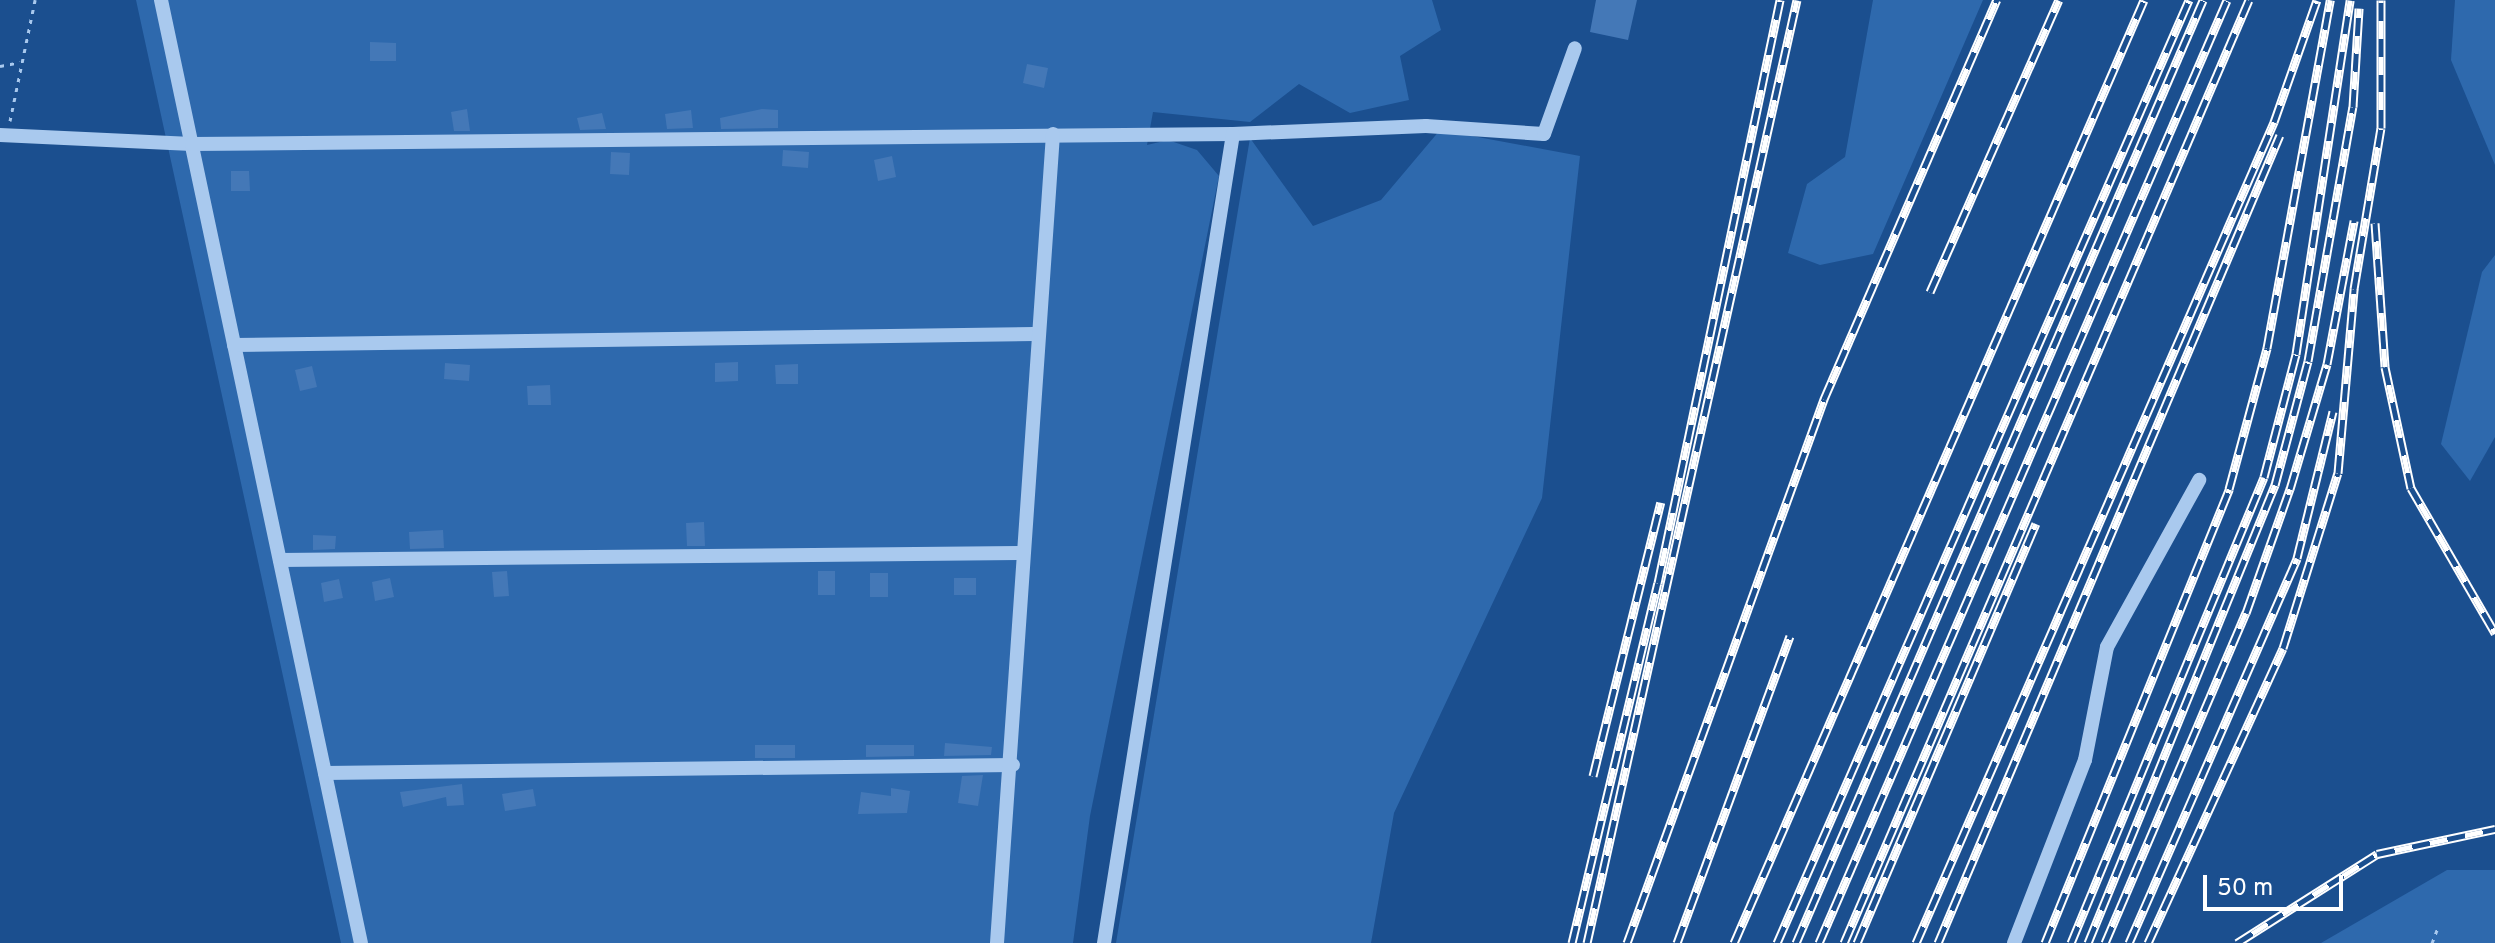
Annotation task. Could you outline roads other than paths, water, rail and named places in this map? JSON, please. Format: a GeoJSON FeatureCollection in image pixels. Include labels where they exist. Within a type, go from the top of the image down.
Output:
{"type":"FeatureCollection","features":[{"type":"Feature","properties":{"kind":"street"},"geometry":{"type":"LineString","coordinates":[[161,0],[361,943]]}},
{"type":"Feature","properties":{"kind":"street"},"geometry":{"type":"LineString","coordinates":[[5,133],[43,141],[192,144],[1233,134],[1426,126],[1544,134],[1575,48]]}},
{"type":"Feature","properties":{"kind":"street"},"geometry":{"type":"LineString","coordinates":[[997,943],[1013,765],[1034,334],[1053,134]]}},
{"type":"Feature","properties":{"kind":"street"},"geometry":{"type":"LineString","coordinates":[[1104,943],[1233,134]]}},
{"type":"Feature","properties":{"kind":"street"},"geometry":{"type":"LineString","coordinates":[[234,345],[1034,334]]}},
{"type":"Feature","properties":{"kind":"street"},"geometry":{"type":"LineString","coordinates":[[2014,943],[2085,760],[2107,647],[2199,480]]}},
{"type":"Feature","properties":{"kind":"street"},"geometry":{"type":"LineString","coordinates":[[280,560],[1023,553]]}},
{"type":"Feature","properties":{"kind":"street"},"geometry":{"type":"LineString","coordinates":[[325,773],[1013,765]]}},
{"type":"Feature","properties":{"kind":"railway"},"geometry":{"type":"LineString","coordinates":[[1572,943],[1658,583],[1780,0]]}},
{"type":"Feature","properties":{"kind":"railway"},"geometry":{"type":"LineString","coordinates":[[1587,943],[1797,0]]}},
{"type":"Feature","properties":{"kind":"railway"},"geometry":{"type":"LineString","coordinates":[[1627,943],[1824,399],[1997,0]]}},
{"type":"Feature","properties":{"kind":"railway"},"geometry":{"type":"LineString","coordinates":[[1930,292],[2059,0]]}},
{"type":"Feature","properties":{"kind":"railway"},"geometry":{"type":"LineString","coordinates":[[1734,943],[2144,0]]}},
{"type":"Feature","properties":{"kind":"railway"},"geometry":{"type":"LineString","coordinates":[[1777,943],[2189,0]]}},
{"type":"Feature","properties":{"kind":"railway"},"geometry":{"type":"LineString","coordinates":[[1796,943],[2203,0]]}},
{"type":"Feature","properties":{"kind":"railway"},"geometry":{"type":"LineString","coordinates":[[1819,943],[2227,0]]}},
{"type":"Feature","properties":{"kind":"railway"},"geometry":{"type":"LineString","coordinates":[[1844,943],[2249,0]]}},
{"type":"Feature","properties":{"kind":"railway"},"geometry":{"type":"LineString","coordinates":[[1916,943],[2274,122],[2317,0]]}},
{"type":"Feature","properties":{"kind":"railway"},"geometry":{"type":"LineString","coordinates":[[2045,943],[2229,489],[2267,348],[2330,0]]}},
{"type":"Feature","properties":{"kind":"railway"},"geometry":{"type":"LineString","coordinates":[[2071,943],[2264,477],[2296,354],[2350,0]]}},
{"type":"Feature","properties":{"kind":"railway"},"geometry":{"type":"LineString","coordinates":[[2148,943],[2283,648],[2338,473],[2354,289],[2381,128],[2381,0]]}},
{"type":"Feature","properties":{"kind":"railway"},"geometry":{"type":"LineString","coordinates":[[2088,943],[2275,485],[2308,361],[2353,107],[2359,8]]}},
{"type":"Feature","properties":{"kind":"railway"},"geometry":{"type":"LineString","coordinates":[[1938,943],[2280,135]]}},
{"type":"Feature","properties":{"kind":"railway"},"geometry":{"type":"LineString","coordinates":[[2105,943],[2246,613],[2290,489],[2327,364],[2354,221]]}},
{"type":"Feature","properties":{"kind":"railway"},"geometry":{"type":"LineString","coordinates":[[2375,223],[2385,367],[2411,488],[2495,633]]}},
{"type":"Feature","properties":{"kind":"railway"},"geometry":{"type":"LineString","coordinates":[[2129,943],[2297,558],[2333,411]]}},
{"type":"Feature","properties":{"kind":"railway"},"geometry":{"type":"LineString","coordinates":[[1593,776],[1661,502]]}},
{"type":"Feature","properties":{"kind":"railway"},"geometry":{"type":"LineString","coordinates":[[1857,943],[2036,524]]}},
{"type":"Feature","properties":{"kind":"railway"},"geometry":{"type":"LineString","coordinates":[[1677,943],[1790,636]]}},
{"type":"Feature","properties":{"kind":"railway"},"geometry":{"type":"LineString","coordinates":[[2237,943],[2377,854],[2495,829]]}}]}
